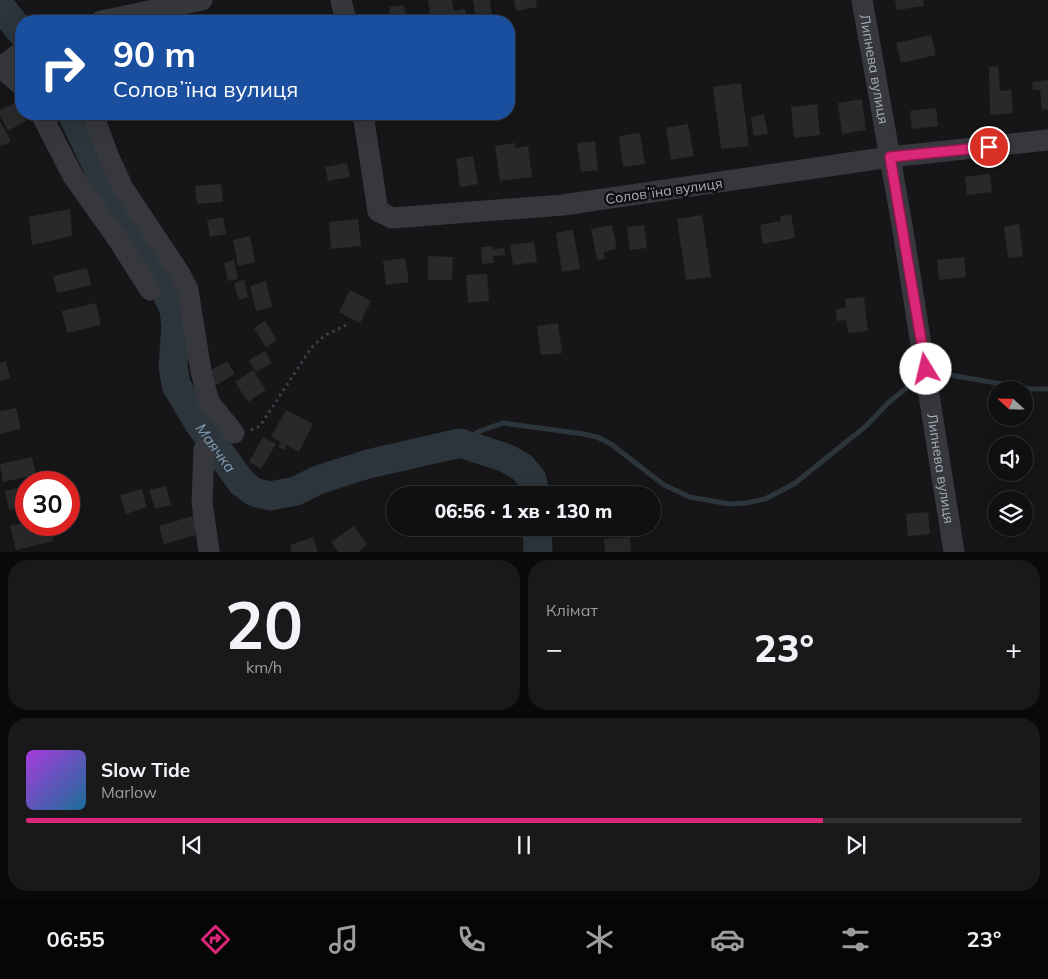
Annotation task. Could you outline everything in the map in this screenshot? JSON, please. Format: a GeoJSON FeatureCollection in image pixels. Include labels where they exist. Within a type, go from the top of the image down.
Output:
{"type":"FeatureCollection","features":[{"type":"Feature","properties":{"kind":"street"},"geometry":{"type":"LineString","coordinates":[[130,15],[202,0]]}},
{"type":"Feature","properties":{"kind":"street"},"geometry":{"type":"LineString","coordinates":[[341,0],[345,15]]}},
{"type":"Feature","properties":{"kind":"street","name":"Липнева вулиця"},"geometry":{"type":"LineString","coordinates":[[862,0],[926,368],[954,552]]}},
{"type":"Feature","properties":{"kind":"street"},"geometry":{"type":"LineString","coordinates":[[15,57],[1,68],[15,80]]}},
{"type":"Feature","properties":{"kind":"street"},"geometry":{"type":"LineString","coordinates":[[44,120],[73,176],[119,241],[150,290]]}},
{"type":"Feature","properties":{"kind":"street"},"geometry":{"type":"LineString","coordinates":[[94,120],[123,188],[180,274],[188,290],[201,371],[209,402],[234,433]]}},
{"type":"Feature","properties":{"kind":"street","name":"Соловʼїна вулиця"},"geometry":{"type":"LineString","coordinates":[[364,120],[378,210],[392,218],[563,206],[890,157],[1048,140]]}},
{"type":"Feature","properties":{"kind":"street"},"geometry":{"type":"LineString","coordinates":[[204,450],[202,502],[208,552]]}},
{"type":"Feature","properties":{"kind":"path"},"geometry":{"type":"LineString","coordinates":[[234,433],[245,433],[260,426],[311,348],[324,336],[346,325]]}},
{"type":"Feature","properties":{"kind":"building"},"geometry":{"type":"Polygon","coordinates":[[[428,0],[452,0],[454,11],[465,9],[466,15],[430,15],[428,0]]]}},
{"type":"Feature","properties":{"kind":"building"},"geometry":{"type":"Polygon","coordinates":[[[473,0],[490,0],[492,15],[476,15],[473,0]]]}},
{"type":"Feature","properties":{"kind":"building"},"geometry":{"type":"Polygon","coordinates":[[[514,0],[536,0],[537,7],[516,11],[514,0]]]}},
{"type":"Feature","properties":{"kind":"building"},"geometry":{"type":"Polygon","coordinates":[[[895,0],[923,0],[924,6],[897,10],[895,0]]]}},
{"type":"Feature","properties":{"kind":"building"},"geometry":{"type":"Polygon","coordinates":[[[404,5],[406,15],[390,15],[389,7],[404,5]]]}},
{"type":"Feature","properties":{"kind":"building"},"geometry":{"type":"Polygon","coordinates":[[[931,35],[936,55],[901,63],[896,43],[931,35]]]}},
{"type":"Feature","properties":{"kind":"building"},"geometry":{"type":"Polygon","coordinates":[[[998,66],[1000,91],[1011,90],[1013,113],[990,115],[989,67],[998,66]]]}},
{"type":"Feature","properties":{"kind":"building"},"geometry":{"type":"Polygon","coordinates":[[[1048,80],[1048,109],[1042,110],[1040,90],[1033,90],[1032,82],[1048,80]]]}},
{"type":"Feature","properties":{"kind":"building"},"geometry":{"type":"Polygon","coordinates":[[[741,83],[749,146],[721,149],[713,87],[741,83]]]}},
{"type":"Feature","properties":{"kind":"building"},"geometry":{"type":"Polygon","coordinates":[[[862,99],[866,130],[842,134],[838,103],[862,99]]]}},
{"type":"Feature","properties":{"kind":"building"},"geometry":{"type":"Polygon","coordinates":[[[15,103],[15,120],[26,121],[8,131],[0,116],[0,110],[15,103]]]}},
{"type":"Feature","properties":{"kind":"building"},"geometry":{"type":"Polygon","coordinates":[[[817,104],[820,135],[794,138],[791,107],[817,104]]]}},
{"type":"Feature","properties":{"kind":"building"},"geometry":{"type":"Polygon","coordinates":[[[936,108],[938,126],[912,129],[910,111],[936,108]]]}},
{"type":"Feature","properties":{"kind":"building"},"geometry":{"type":"Polygon","coordinates":[[[764,114],[768,134],[754,136],[751,117],[764,114]]]}},
{"type":"Feature","properties":{"kind":"building"},"geometry":{"type":"Polygon","coordinates":[[[0,121],[11,141],[2,146],[0,143],[0,121]]]}},
{"type":"Feature","properties":{"kind":"building"},"geometry":{"type":"Polygon","coordinates":[[[688,124],[694,156],[671,160],[666,128],[688,124]]]}},
{"type":"Feature","properties":{"kind":"building"},"geometry":{"type":"Polygon","coordinates":[[[640,133],[645,164],[623,167],[619,136],[640,133]]]}},
{"type":"Feature","properties":{"kind":"building"},"geometry":{"type":"Polygon","coordinates":[[[595,141],[598,170],[581,172],[577,143],[595,141]]]}},
{"type":"Feature","properties":{"kind":"building"},"geometry":{"type":"Polygon","coordinates":[[[515,143],[516,148],[528,146],[532,177],[500,181],[495,146],[515,143]]]}},
{"type":"Feature","properties":{"kind":"building"},"geometry":{"type":"Polygon","coordinates":[[[473,156],[478,184],[460,187],[456,159],[473,156]]]}},
{"type":"Feature","properties":{"kind":"building"},"geometry":{"type":"Polygon","coordinates":[[[347,163],[350,177],[328,181],[325,167],[347,163]]]}},
{"type":"Feature","properties":{"kind":"building"},"geometry":{"type":"Polygon","coordinates":[[[990,174],[992,192],[967,195],[965,177],[990,174]]]}},
{"type":"Feature","properties":{"kind":"building"},"geometry":{"type":"Polygon","coordinates":[[[221,184],[223,202],[197,204],[195,186],[221,184]]]}},
{"type":"Feature","properties":{"kind":"building"},"geometry":{"type":"Polygon","coordinates":[[[70,209],[72,236],[32,245],[29,217],[70,209]]]}},
{"type":"Feature","properties":{"kind":"building"},"geometry":{"type":"Polygon","coordinates":[[[791,214],[795,238],[763,244],[760,225],[781,221],[780,216],[791,214]]]}},
{"type":"Feature","properties":{"kind":"building"},"geometry":{"type":"Polygon","coordinates":[[[702,215],[711,277],[686,280],[677,219],[702,215]]]}},
{"type":"Feature","properties":{"kind":"building"},"geometry":{"type":"Polygon","coordinates":[[[223,217],[226,234],[210,237],[207,220],[223,217]]]}},
{"type":"Feature","properties":{"kind":"building"},"geometry":{"type":"Polygon","coordinates":[[[358,219],[361,246],[331,249],[329,222],[358,219]]]}},
{"type":"Feature","properties":{"kind":"building"},"geometry":{"type":"Polygon","coordinates":[[[1019,224],[1023,256],[1008,258],[1004,227],[1019,224]]]}},
{"type":"Feature","properties":{"kind":"building"},"geometry":{"type":"Polygon","coordinates":[[[612,225],[617,249],[604,252],[605,259],[597,260],[591,229],[612,225]]]}},
{"type":"Feature","properties":{"kind":"building"},"geometry":{"type":"Polygon","coordinates":[[[644,225],[647,248],[630,250],[627,227],[644,225]]]}},
{"type":"Feature","properties":{"kind":"building"},"geometry":{"type":"Polygon","coordinates":[[[573,230],[580,269],[562,272],[556,233],[573,230]]]}},
{"type":"Feature","properties":{"kind":"building"},"geometry":{"type":"Polygon","coordinates":[[[250,236],[255,262],[238,266],[233,240],[250,236]]]}},
{"type":"Feature","properties":{"kind":"building"},"geometry":{"type":"Polygon","coordinates":[[[534,242],[537,262],[513,265],[510,245],[534,242]]]}},
{"type":"Feature","properties":{"kind":"building"},"geometry":{"type":"Polygon","coordinates":[[[492,246],[493,249],[504,248],[505,255],[493,256],[494,263],[482,264],[481,247],[492,246]]]}},
{"type":"Feature","properties":{"kind":"building"},"geometry":{"type":"Polygon","coordinates":[[[428,256],[453,257],[452,280],[428,280],[428,256]]]}},
{"type":"Feature","properties":{"kind":"building"},"geometry":{"type":"Polygon","coordinates":[[[964,257],[966,277],[939,280],[937,260],[964,257]]]}},
{"type":"Feature","properties":{"kind":"building"},"geometry":{"type":"Polygon","coordinates":[[[405,258],[409,282],[386,285],[383,261],[405,258]]]}},
{"type":"Feature","properties":{"kind":"building"},"geometry":{"type":"Polygon","coordinates":[[[234,260],[238,279],[228,281],[224,263],[234,260]]]}},
{"type":"Feature","properties":{"kind":"building"},"geometry":{"type":"Polygon","coordinates":[[[87,268],[91,285],[57,293],[53,276],[87,268]]]}},
{"type":"Feature","properties":{"kind":"building"},"geometry":{"type":"Polygon","coordinates":[[[487,274],[489,301],[468,303],[466,275],[487,274]]]}},
{"type":"Feature","properties":{"kind":"building"},"geometry":{"type":"Polygon","coordinates":[[[244,280],[248,297],[239,300],[234,283],[244,280]]]}},
{"type":"Feature","properties":{"kind":"building"},"geometry":{"type":"Polygon","coordinates":[[[266,281],[272,307],[256,311],[250,286],[266,281]]]}},
{"type":"Feature","properties":{"kind":"building"},"geometry":{"type":"Polygon","coordinates":[[[350,290],[371,301],[360,323],[339,312],[350,290]]]}},
{"type":"Feature","properties":{"kind":"building"},"geometry":{"type":"Polygon","coordinates":[[[864,297],[868,331],[848,333],[846,320],[837,321],[836,309],[846,308],[845,299],[864,297]]]}},
{"type":"Feature","properties":{"kind":"building"},"geometry":{"type":"Polygon","coordinates":[[[96,303],[101,325],[67,333],[62,311],[96,303]]]}},
{"type":"Feature","properties":{"kind":"building"},"geometry":{"type":"Polygon","coordinates":[[[265,321],[277,340],[266,347],[254,328],[265,321]]]}},
{"type":"Feature","properties":{"kind":"building"},"geometry":{"type":"Polygon","coordinates":[[[558,323],[562,353],[541,355],[537,326],[558,323]]]}},
{"type":"Feature","properties":{"kind":"building"},"geometry":{"type":"Polygon","coordinates":[[[265,351],[272,363],[256,372],[249,360],[265,351]]]}},
{"type":"Feature","properties":{"kind":"building"},"geometry":{"type":"Polygon","coordinates":[[[6,361],[10,378],[0,381],[0,363],[6,361]]]}},
{"type":"Feature","properties":{"kind":"building"},"geometry":{"type":"Polygon","coordinates":[[[227,361],[235,374],[216,385],[208,372],[227,361]]]}},
{"type":"Feature","properties":{"kind":"building"},"geometry":{"type":"Polygon","coordinates":[[[253,370],[266,390],[248,402],[235,382],[253,370]]]}},
{"type":"Feature","properties":{"kind":"building"},"geometry":{"type":"Polygon","coordinates":[[[16,408],[21,429],[0,434],[0,411],[16,408]]]}},
{"type":"Feature","properties":{"kind":"building"},"geometry":{"type":"Polygon","coordinates":[[[286,410],[313,424],[299,452],[287,445],[284,450],[278,447],[281,442],[271,437],[286,410]]]}},
{"type":"Feature","properties":{"kind":"building"},"geometry":{"type":"Polygon","coordinates":[[[263,437],[276,444],[261,469],[249,462],[263,437]]]}},
{"type":"Feature","properties":{"kind":"building"},"geometry":{"type":"Polygon","coordinates":[[[32,457],[35,471],[15,471],[15,479],[3,482],[0,464],[32,457]]]}},
{"type":"Feature","properties":{"kind":"building"},"geometry":{"type":"Polygon","coordinates":[[[166,486],[171,505],[155,509],[149,490],[166,486]]]}},
{"type":"Feature","properties":{"kind":"building"},"geometry":{"type":"Polygon","coordinates":[[[15,489],[15,509],[9,510],[5,491],[15,489]]]}},
{"type":"Feature","properties":{"kind":"building"},"geometry":{"type":"Polygon","coordinates":[[[142,489],[147,507],[126,514],[120,495],[142,489]]]}},
{"type":"Feature","properties":{"kind":"building"},"geometry":{"type":"Polygon","coordinates":[[[928,512],[930,534],[908,536],[906,514],[928,512]]]}},
{"type":"Feature","properties":{"kind":"building"},"geometry":{"type":"Polygon","coordinates":[[[193,516],[199,534],[164,544],[159,526],[193,516]]]}},
{"type":"Feature","properties":{"kind":"building"},"geometry":{"type":"Polygon","coordinates":[[[15,525],[15,536],[53,536],[54,541],[16,550],[10,526],[15,525]]]}},
{"type":"Feature","properties":{"kind":"building"},"geometry":{"type":"Polygon","coordinates":[[[354,526],[367,545],[358,552],[338,552],[331,542],[354,526]]]}},
{"type":"Feature","properties":{"kind":"building"},"geometry":{"type":"Polygon","coordinates":[[[313,537],[318,552],[292,552],[290,545],[313,537]]]}},
{"type":"Feature","properties":{"kind":"building"},"geometry":{"type":"Polygon","coordinates":[[[630,537],[631,552],[605,552],[604,539],[630,537]]]}},
{"type":"Feature","properties":{"kind":"waterway","name":"Маячка"},"geometry":{"type":"LineString","coordinates":[[0,6],[15,25]]}},
{"type":"Feature","properties":{"kind":"waterway","name":"Маячка"},"geometry":{"type":"LineString","coordinates":[[75,120],[98,168],[152,262],[174,309],[176,326],[173,366],[176,385],[200,425],[242,483],[254,492],[270,496],[296,491],[318,480],[368,464],[460,443],[506,458],[522,467],[532,479],[533,486]]}},
{"type":"Feature","properties":{"kind":"waterway","name":"Маячка"},"geometry":{"type":"LineString","coordinates":[[939,373],[1031,389],[1048,389]]}},
{"type":"Feature","properties":{"kind":"waterway"},"geometry":{"type":"LineString","coordinates":[[460,443],[480,431],[503,423],[584,434],[597,437],[611,444],[664,485],[690,497],[729,504],[747,503],[765,499],[794,484],[866,426],[888,403],[920,377]]}},
{"type":"Feature","properties":{"kind":"waterway","name":"Маячка"},"geometry":{"type":"LineString","coordinates":[[537,536],[538,552]]}},
{"type":"Feature","properties":{"kind":"route"},"geometry":{"type":"LineString","coordinates":[[926,369],[890,157],[989,147]]}}]}
